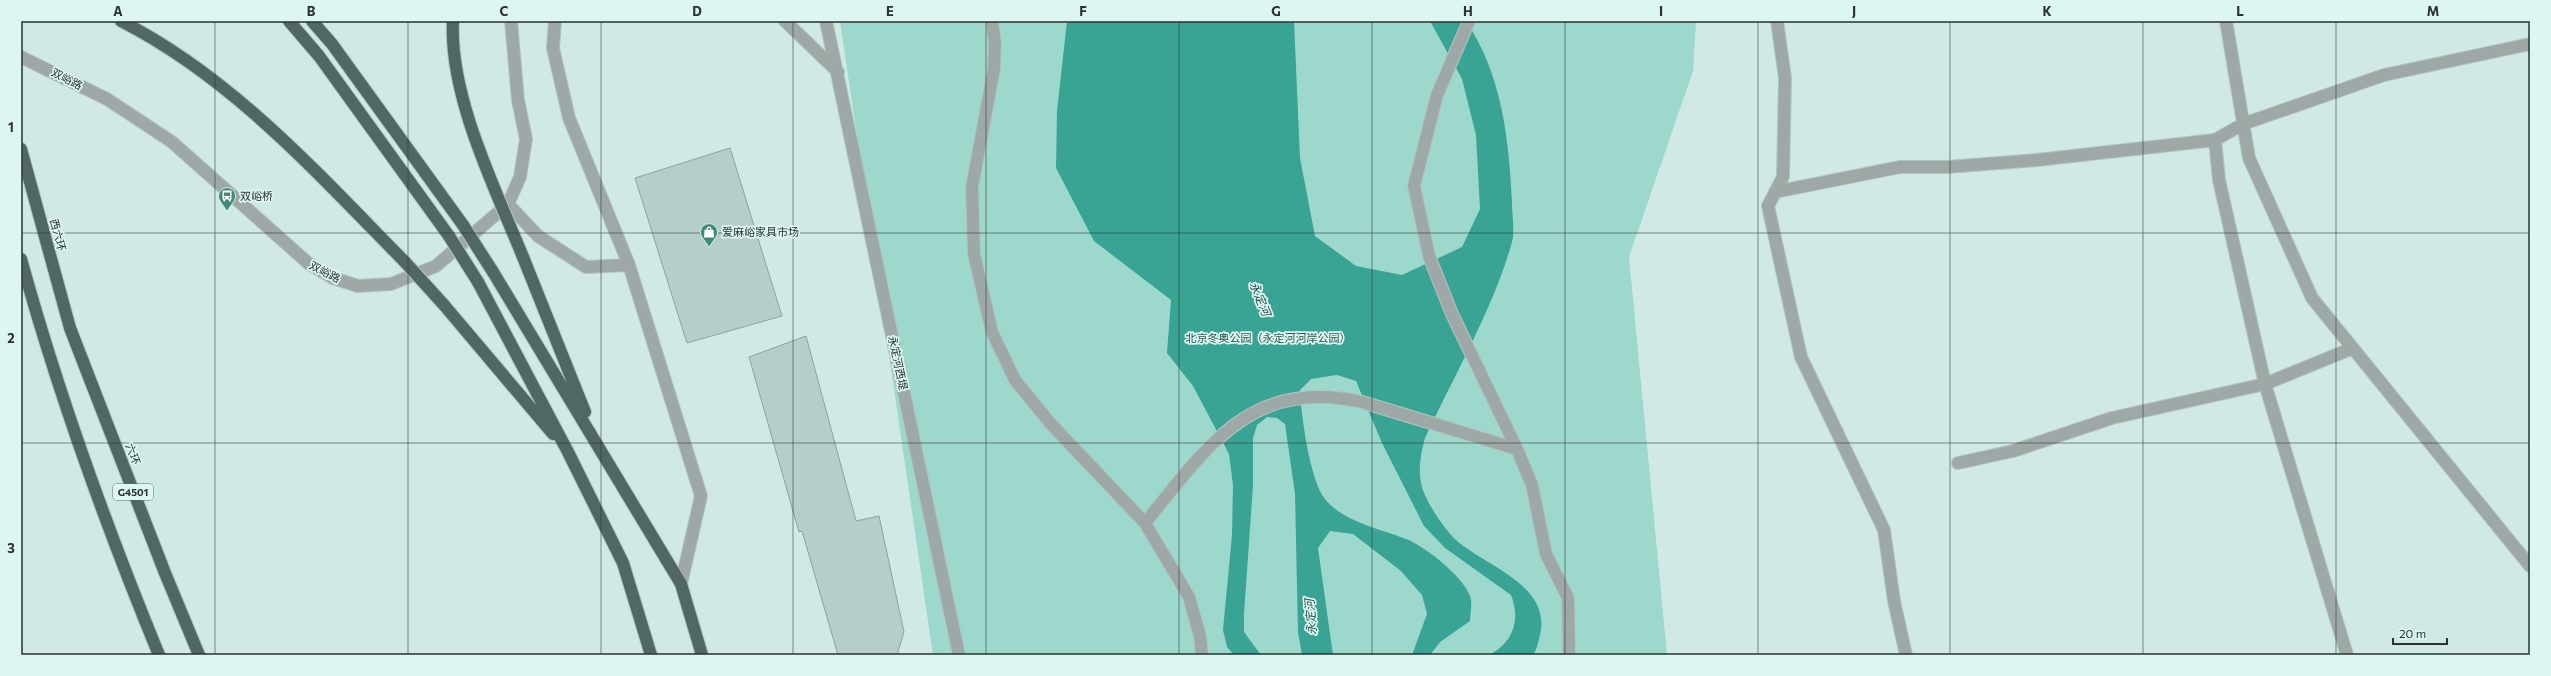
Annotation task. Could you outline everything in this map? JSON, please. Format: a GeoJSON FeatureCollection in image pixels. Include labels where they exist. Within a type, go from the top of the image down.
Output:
{"type":"FeatureCollection","features":[{"type":"Feature","properties":{"kind":"highway"},"geometry":{"type":"LineString","coordinates":[[121,21],[159,40],[227,90],[280,136],[405,262],[444,305],[568,452]]}},
{"type":"Feature","properties":{"kind":"highway"},"geometry":{"type":"LineString","coordinates":[[288,21],[318,56],[449,236],[478,282],[568,452],[623,563],[651,655]]}},
{"type":"Feature","properties":{"kind":"highway"},"geometry":{"type":"LineString","coordinates":[[312,21],[332,44],[463,225],[493,272],[681,584],[702,655]]}},
{"type":"Feature","properties":{"kind":"highway"},"geometry":{"type":"LineString","coordinates":[[453,21],[459,87],[480,150],[598,447]]}},
{"type":"Feature","properties":{"kind":"highway","name":"西六环"},"geometry":{"type":"LineString","coordinates":[[21,149],[70,328]]}},
{"type":"Feature","properties":{"kind":"highway","name":"G4501"},"geometry":{"type":"LineString","coordinates":[[21,259],[42,335],[131,587],[158,655]]}},
{"type":"Feature","properties":{"kind":"highway","name":"六环"},"geometry":{"type":"LineString","coordinates":[[70,328],[165,573],[199,655]]}},
{"type":"Feature","properties":{"kind":"street","name":"双峪路"},"geometry":{"type":"LineString","coordinates":[[21,57],[107,99],[172,142],[308,263],[333,278],[358,286],[391,284],[436,266],[508,204],[520,177],[526,139],[518,100],[511,21]]}},
{"type":"Feature","properties":{"kind":"street"},"geometry":{"type":"LineString","coordinates":[[555,21],[553,48],[569,118],[629,265],[701,496],[681,584]]}},
{"type":"Feature","properties":{"kind":"street"},"geometry":{"type":"LineString","coordinates":[[785,21],[838,72]]}},
{"type":"Feature","properties":{"kind":"street","name":"永定河西堤"},"geometry":{"type":"LineString","coordinates":[[826,21],[838,72],[959,655]]}},
{"type":"Feature","properties":{"kind":"street"},"geometry":{"type":"LineString","coordinates":[[992,21],[995,44],[994,69],[972,187],[974,254],[992,332],[1015,380],[1051,424],[1145,523],[1189,597],[1200,636],[1202,655]]}},
{"type":"Feature","properties":{"kind":"street"},"geometry":{"type":"LineString","coordinates":[[1469,21],[1437,95],[1414,186],[1429,256],[1452,314],[1517,449],[1532,485],[1546,554],[1568,598],[1569,655]]}},
{"type":"Feature","properties":{"kind":"street"},"geometry":{"type":"LineString","coordinates":[[1777,21],[1785,78],[1783,177],[1768,206],[1801,357],[1884,530],[1894,601],[1906,655]]}},
{"type":"Feature","properties":{"kind":"street"},"geometry":{"type":"LineString","coordinates":[[2226,21],[2249,158],[2312,298],[2530,566]]}},
{"type":"Feature","properties":{"kind":"street"},"geometry":{"type":"LineString","coordinates":[[1775,192],[1900,167],[1947,167],[2037,160],[2215,140],[2243,124],[2384,75],[2530,44]]}},
{"type":"Feature","properties":{"kind":"street"},"geometry":{"type":"LineString","coordinates":[[2215,140],[2219,180],[2264,384],[2346,655]]}},
{"type":"Feature","properties":{"kind":"street"},"geometry":{"type":"LineString","coordinates":[[508,204],[538,236],[586,267],[629,265]]}},
{"type":"Feature","properties":{"kind":"street"},"geometry":{"type":"LineString","coordinates":[[1958,463],[2014,451],[2112,418],[2264,384],[2353,348]]}},
{"type":"Feature","properties":{"kind":"street"},"geometry":{"type":"LineString","coordinates":[[1145,523],[1215,439],[1242,418],[1268,405],[1305,397],[1338,397],[1362,402],[1517,449]]}},
{"type":"Feature","properties":{"kind":"green space","name":"北京冬奥公园（永定河河岸公园）"},"geometry":{"type":"Polygon","coordinates":[[[840,21],[1696,21],[1693,71],[1629,257],[1667,655],[933,655],[840,21]]]}},
{"type":"Feature","properties":{"kind":"water","name":"永定河"},"geometry":{"type":"Polygon","coordinates":[[[1067,21],[1294,21],[1300,158],[1315,236],[1356,266],[1402,275],[1462,247],[1480,209],[1476,135],[1462,79],[1430,21],[1466,21],[1488,63],[1496,85],[1501,108],[1509,155],[1513,238],[1495,291],[1473,341],[1425,438],[1420,460],[1420,477],[1423,490],[1430,505],[1451,535],[1468,549],[1513,578],[1526,590],[1536,603],[1541,618],[1540,635],[1533,655],[1489,655],[1504,644],[1513,630],[1515,613],[1511,595],[1445,548],[1424,526],[1382,443],[1356,381],[1337,375],[1311,379],[1300,390],[1307,447],[1315,478],[1320,490],[1325,499],[1342,514],[1363,524],[1406,539],[1434,556],[1454,574],[1468,592],[1471,600],[1470,621],[1440,642],[1430,655],[1412,655],[1427,614],[1422,595],[1401,571],[1353,534],[1330,531],[1318,548],[1333,655],[1302,655],[1298,632],[1295,494],[1285,424],[1277,418],[1267,417],[1257,425],[1253,438],[1253,485],[1244,614],[1244,632],[1261,655],[1234,655],[1227,647],[1223,630],[1232,535],[1233,485],[1229,454],[1193,386],[1167,353],[1171,300],[1094,241],[1056,168],[1057,111],[1067,21]]]}},
{"type":"Feature","properties":{"kind":"building","name":"爱麻峪家具市场"},"geometry":{"type":"Polygon","coordinates":[[[730,148],[782,316],[687,343],[635,178],[730,148]]]}},
{"type":"Feature","properties":{"kind":"building"},"geometry":{"type":"Polygon","coordinates":[[[806,336],[856,521],[879,516],[904,632],[897,655],[838,655],[802,531],[799,532],[749,357],[806,336]]]}},
{"type":"Feature","properties":{"kind":"place","name":"双峪桥"},"geometry":{"type":"Point","coordinates":[227,211]}},
{"type":"Feature","properties":{"kind":"place","name":"爱麻峪家具市场"},"geometry":{"type":"Point","coordinates":[709,247]}}]}
